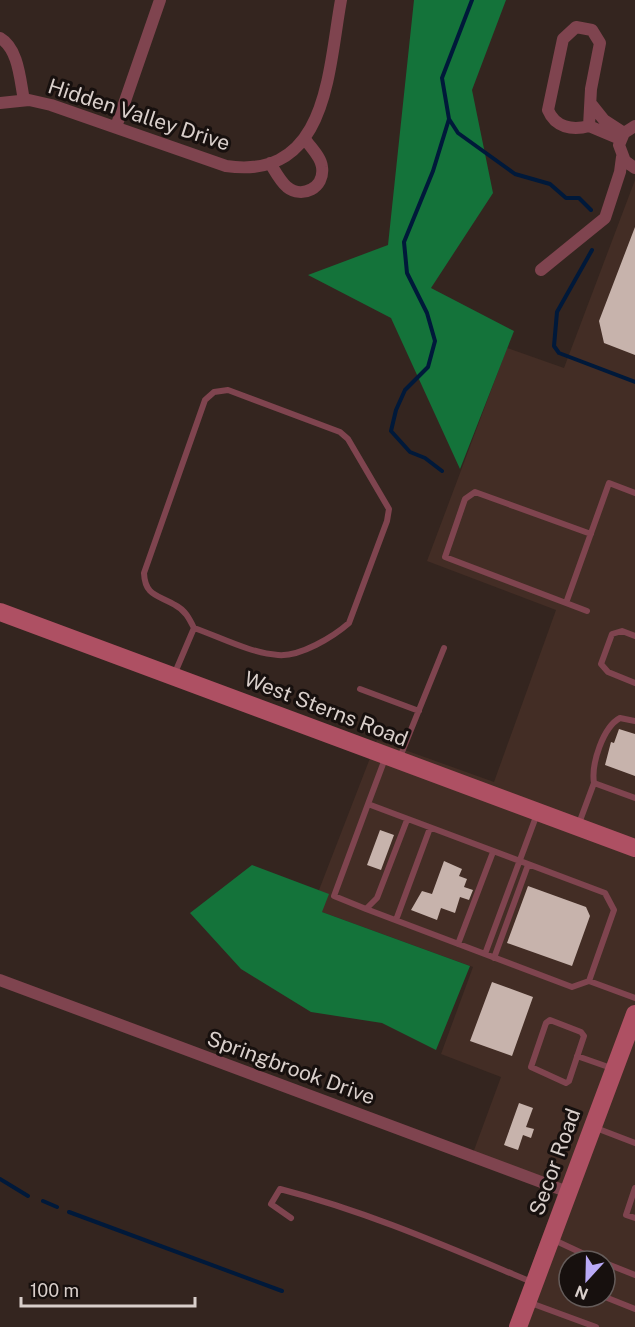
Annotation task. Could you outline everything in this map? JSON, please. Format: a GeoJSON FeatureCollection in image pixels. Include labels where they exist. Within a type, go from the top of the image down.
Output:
{"type":"FeatureCollection","features":[{"type":"Feature","properties":{"kind":"main road","name":"West Sterns Road"},"geometry":{"type":"LineString","coordinates":[[0,612],[635,848]]}},
{"type":"Feature","properties":{"kind":"main road","name":"Secor Road"},"geometry":{"type":"LineString","coordinates":[[518,1327],[635,1014]]}},
{"type":"Feature","properties":{"kind":"street"},"geometry":{"type":"LineString","coordinates":[[116,127],[160,0]]}},
{"type":"Feature","properties":{"kind":"street","name":"Hidden Valley Drive"},"geometry":{"type":"LineString","coordinates":[[0,104],[24,100],[51,105],[226,166],[249,167],[270,163],[290,153],[305,139],[315,122],[324,96],[341,0]]}},
{"type":"Feature","properties":{"kind":"street"},"geometry":{"type":"LineString","coordinates":[[589,126],[592,105],[591,89],[600,43],[592,30],[576,27],[563,39],[548,110],[552,120],[558,125],[582,128],[589,126],[626,133]]}},
{"type":"Feature","properties":{"kind":"street","name":"Hidden Valley Drive"},"geometry":{"type":"LineString","coordinates":[[0,38],[14,53],[24,100]]}},
{"type":"Feature","properties":{"kind":"street"},"geometry":{"type":"LineString","coordinates":[[592,105],[604,120],[626,133]]}},
{"type":"Feature","properties":{"kind":"street"},"geometry":{"type":"LineString","coordinates":[[541,270],[606,218],[620,172],[626,133]]}},
{"type":"Feature","properties":{"kind":"street"},"geometry":{"type":"LineString","coordinates":[[270,163],[288,188],[299,192],[311,190],[320,181],[323,170],[320,159],[305,139]]}},
{"type":"Feature","properties":{"kind":"street"},"geometry":{"type":"LineString","coordinates":[[622,158],[635,168]]}},
{"type":"Feature","properties":{"kind":"street","name":"Springbrook Drive"},"geometry":{"type":"LineString","coordinates":[[0,980],[568,1192]]}},
{"type":"Feature","properties":{"kind":"lane"},"geometry":{"type":"LineString","coordinates":[[174,676],[194,628],[187,614],[175,605],[152,595],[144,585],[144,573],[205,400],[214,392],[228,390],[340,432],[348,439],[389,509],[387,521],[349,623],[340,631],[297,653],[279,656],[194,628]]}},
{"type":"Feature","properties":{"kind":"lane"},"geometry":{"type":"LineString","coordinates":[[566,603],[609,483],[635,493]]}},
{"type":"Feature","properties":{"kind":"lane"},"geometry":{"type":"LineString","coordinates":[[587,611],[445,557],[465,499],[475,492],[591,534]]}},
{"type":"Feature","properties":{"kind":"lane"},"geometry":{"type":"LineString","coordinates":[[635,636],[622,632],[612,634],[601,664],[608,672],[635,683]]}},
{"type":"Feature","properties":{"kind":"lane"},"geometry":{"type":"LineString","coordinates":[[444,648],[419,711],[368,804],[334,896],[572,987],[589,981],[635,998]]}},
{"type":"Feature","properties":{"kind":"lane"},"geometry":{"type":"LineString","coordinates":[[360,689],[419,711]]}},
{"type":"Feature","properties":{"kind":"lane"},"geometry":{"type":"LineString","coordinates":[[578,827],[594,783],[592,772],[609,726],[620,718],[635,721]]}},
{"type":"Feature","properties":{"kind":"lane"},"geometry":{"type":"LineString","coordinates":[[594,783],[635,798]]}},
{"type":"Feature","properties":{"kind":"lane"},"geometry":{"type":"LineString","coordinates":[[368,804],[605,893],[614,910],[589,981]]}},
{"type":"Feature","properties":{"kind":"lane"},"geometry":{"type":"LineString","coordinates":[[484,954],[538,812]]}},
{"type":"Feature","properties":{"kind":"lane"},"geometry":{"type":"LineString","coordinates":[[366,909],[377,898],[407,820]]}},
{"type":"Feature","properties":{"kind":"lane"},"geometry":{"type":"LineString","coordinates":[[396,920],[430,828]]}},
{"type":"Feature","properties":{"kind":"lane"},"geometry":{"type":"LineString","coordinates":[[458,944],[493,852]]}},
{"type":"Feature","properties":{"kind":"lane"},"geometry":{"type":"LineString","coordinates":[[494,958],[528,865]]}},
{"type":"Feature","properties":{"kind":"lane"},"geometry":{"type":"LineString","coordinates":[[550,1020],[581,1032],[584,1036],[578,1056],[569,1081],[566,1083],[533,1070],[531,1067],[546,1023],[550,1020]]}},
{"type":"Feature","properties":{"kind":"lane"},"geometry":{"type":"LineString","coordinates":[[578,1056],[614,1069]]}},
{"type":"Feature","properties":{"kind":"lane"},"geometry":{"type":"LineString","coordinates":[[592,1127],[635,1143]]}},
{"type":"Feature","properties":{"kind":"lane"},"geometry":{"type":"LineString","coordinates":[[635,1188],[626,1215],[635,1218]]}},
{"type":"Feature","properties":{"kind":"lane"},"geometry":{"type":"LineString","coordinates":[[291,1218],[271,1204],[280,1189],[326,1201],[403,1227],[534,1283]]}},
{"type":"Feature","properties":{"kind":"lane"},"geometry":{"type":"LineString","coordinates":[[550,1239],[570,1249]]}},
{"type":"Feature","properties":{"kind":"lane"},"geometry":{"type":"LineString","coordinates":[[617,1268],[635,1275]]}},
{"type":"Feature","properties":{"kind":"lane"},"geometry":{"type":"LineString","coordinates":[[528,1302],[596,1327]]}},
{"type":"Feature","properties":{"kind":"lane"},"geometry":{"type":"LineString","coordinates":[[617,1302],[635,1309]]}},
{"type":"Feature","properties":{"kind":"shaded area"},"geometry":{"type":"Polygon","coordinates":[[[635,180],[635,1327],[509,1327],[561,1185],[473,1153],[501,1077],[441,1054],[473,967],[322,912],[319,890],[377,740],[494,782],[556,610],[427,561],[507,348],[564,368],[635,180]]]}},
{"type":"Feature","properties":{"kind":"green space"},"geometry":{"type":"Polygon","coordinates":[[[414,0],[506,0],[472,90],[493,193],[431,288],[514,331],[460,469],[391,318],[308,275],[388,245],[414,0]]]}},
{"type":"Feature","properties":{"kind":"green space"},"geometry":{"type":"Polygon","coordinates":[[[252,865],[329,894],[322,912],[470,966],[436,1050],[382,1023],[311,1012],[241,969],[190,913],[252,865]]]}},
{"type":"Feature","properties":{"kind":"building"},"geometry":{"type":"Polygon","coordinates":[[[635,227],[635,355],[604,343],[599,321],[635,227]]]}},
{"type":"Feature","properties":{"kind":"building"},"geometry":{"type":"Polygon","coordinates":[[[619,729],[635,734],[635,776],[605,765],[611,742],[614,743],[619,729]]]}},
{"type":"Feature","properties":{"kind":"building"},"geometry":{"type":"Polygon","coordinates":[[[380,830],[394,835],[381,870],[367,865],[380,830]]]}},
{"type":"Feature","properties":{"kind":"building"},"geometry":{"type":"Polygon","coordinates":[[[444,861],[462,869],[459,876],[467,879],[464,887],[473,890],[469,900],[460,897],[455,913],[441,908],[437,920],[411,910],[422,891],[432,894],[444,861]]]}},
{"type":"Feature","properties":{"kind":"building"},"geometry":{"type":"Polygon","coordinates":[[[528,886],[586,907],[590,916],[572,966],[507,943],[528,886]]]}},
{"type":"Feature","properties":{"kind":"building"},"geometry":{"type":"Polygon","coordinates":[[[492,982],[533,997],[512,1056],[470,1041],[492,982]]]}},
{"type":"Feature","properties":{"kind":"building"},"geometry":{"type":"Polygon","coordinates":[[[519,1103],[533,1108],[526,1127],[534,1129],[531,1138],[523,1135],[518,1150],[504,1145],[519,1103]]]}},
{"type":"Feature","properties":{"kind":"waterway"},"geometry":{"type":"LineString","coordinates":[[472,0],[442,78],[449,119],[458,133],[515,174],[550,184],[566,198],[579,198],[591,210]]}},
{"type":"Feature","properties":{"kind":"waterway"},"geometry":{"type":"LineString","coordinates":[[442,471],[425,458],[410,452],[391,431],[396,410],[405,390],[428,367],[435,341],[427,313],[407,273],[404,242],[433,171],[449,119]]}},
{"type":"Feature","properties":{"kind":"waterway"},"geometry":{"type":"LineString","coordinates":[[592,250],[557,312],[554,346],[559,353],[635,382]]}},
{"type":"Feature","properties":{"kind":"waterway"},"geometry":{"type":"LineString","coordinates":[[0,1179],[28,1196]]}},
{"type":"Feature","properties":{"kind":"waterway"},"geometry":{"type":"LineString","coordinates":[[43,1201],[57,1207]]}},
{"type":"Feature","properties":{"kind":"waterway"},"geometry":{"type":"LineString","coordinates":[[69,1212],[282,1291]]}}]}
